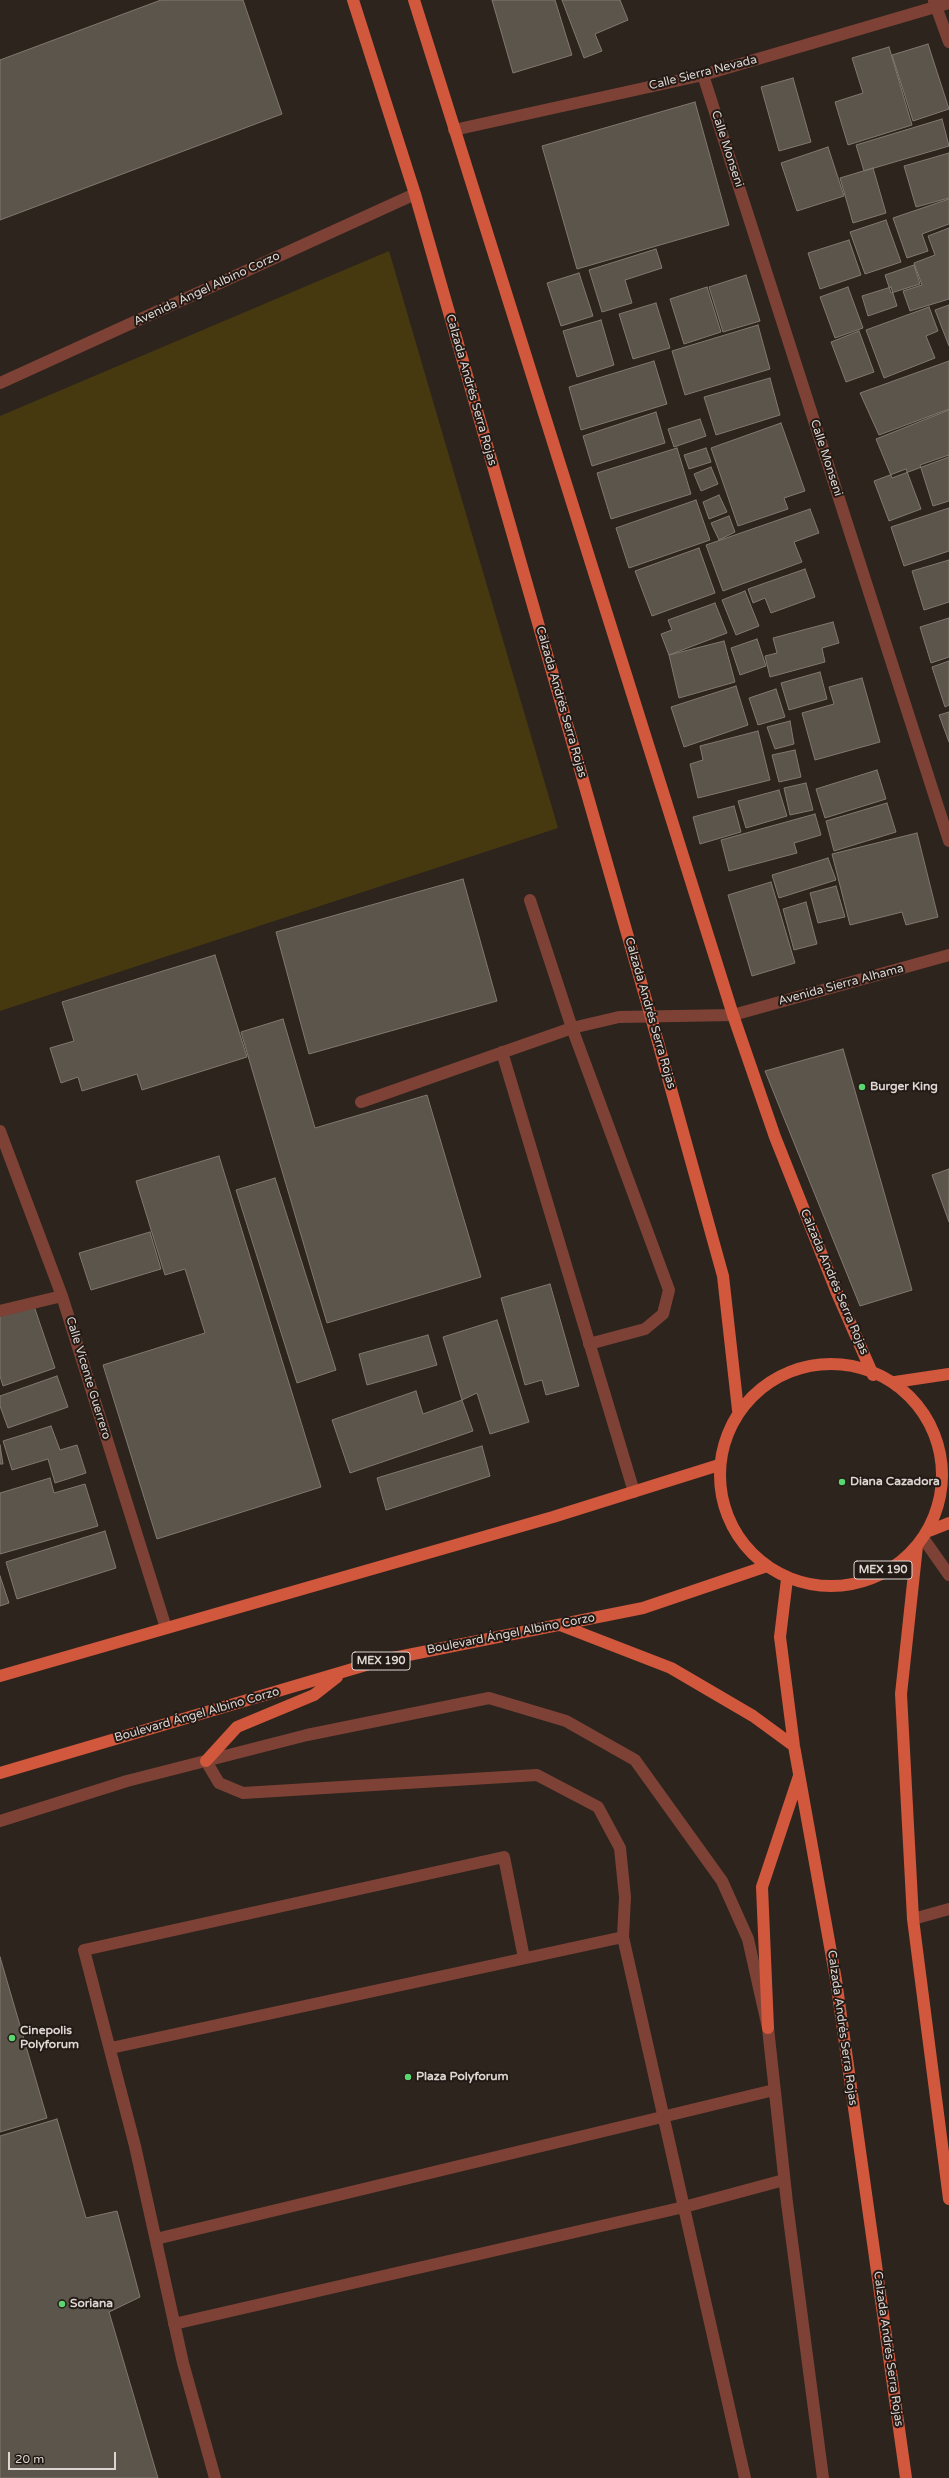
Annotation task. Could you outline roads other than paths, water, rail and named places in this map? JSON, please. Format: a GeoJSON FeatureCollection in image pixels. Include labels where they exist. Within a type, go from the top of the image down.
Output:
{"type":"FeatureCollection","features":[{"type":"Feature","properties":{"kind":"main road","name":"Calzada Andrés Serra Rojas"},"geometry":{"type":"LineString","coordinates":[[353,0],[415,194],[651,1017],[723,1276],[738,1410]]}},
{"type":"Feature","properties":{"kind":"main road","name":"Calzada Andrés Serra Rojas"},"geometry":{"type":"LineString","coordinates":[[414,0],[732,1015],[775,1137],[837,1293],[873,1375]]}},
{"type":"Feature","properties":{"kind":"main road","name":"MEX 190"},"geometry":{"type":"LineString","coordinates":[[923,1538],[937,1511],[944,1470],[934,1428],[910,1394],[895,1382],[825,1362],[776,1376],[738,1410],[720,1456],[719,1465],[721,1498],[736,1536],[767,1566],[787,1579],[802,1583],[843,1586],[880,1572],[923,1538],[949,1523]]}},
{"type":"Feature","properties":{"kind":"main road","name":"MEX 190"},"geometry":{"type":"LineString","coordinates":[[895,1382],[949,1374]]}},
{"type":"Feature","properties":{"kind":"main road"},"geometry":{"type":"LineString","coordinates":[[0,1676],[634,1492],[719,1465]]}},
{"type":"Feature","properties":{"kind":"main road"},"geometry":{"type":"LineString","coordinates":[[923,1538],[901,1694],[913,1919],[949,2199]]}},
{"type":"Feature","properties":{"kind":"main road","name":"Boulevard Ángel Albino Corzo"},"geometry":{"type":"LineString","coordinates":[[0,1773],[383,1660],[643,1608],[767,1566]]}},
{"type":"Feature","properties":{"kind":"main road","name":"Calzada Andrés Serra Rojas"},"geometry":{"type":"LineString","coordinates":[[787,1579],[780,1637],[794,1746],[836,1980],[906,2478]]}},
{"type":"Feature","properties":{"kind":"main road"},"geometry":{"type":"LineString","coordinates":[[560,1625],[671,1668],[753,1716],[794,1746]]}},
{"type":"Feature","properties":{"kind":"main road"},"geometry":{"type":"LineString","coordinates":[[206,1761],[237,1727],[314,1695],[342,1672]]}},
{"type":"Feature","properties":{"kind":"main road"},"geometry":{"type":"LineString","coordinates":[[768,2028],[762,1887],[799,1774]]}},
{"type":"Feature","properties":{"kind":"street","name":"Calle Sierra Nevada"},"geometry":{"type":"LineString","coordinates":[[454,130],[704,75],[935,4],[949,3]]}},
{"type":"Feature","properties":{"kind":"street"},"geometry":{"type":"LineString","coordinates":[[935,4],[949,42]]}},
{"type":"Feature","properties":{"kind":"street","name":"Calle Monseni"},"geometry":{"type":"LineString","coordinates":[[704,75],[949,841]]}},
{"type":"Feature","properties":{"kind":"street","name":"Avenida Ángel Albino Corzo"},"geometry":{"type":"LineString","coordinates":[[0,383],[415,194]]}},
{"type":"Feature","properties":{"kind":"street"},"geometry":{"type":"LineString","coordinates":[[530,900],[572,1028],[670,1290],[663,1314],[645,1329],[589,1344]]}},
{"type":"Feature","properties":{"kind":"street","name":"Avenida Sierra Alhama"},"geometry":{"type":"LineString","coordinates":[[361,1102],[572,1028],[619,1017],[732,1015],[949,955]]}},
{"type":"Feature","properties":{"kind":"street"},"geometry":{"type":"LineString","coordinates":[[502,1052],[634,1492]]}},
{"type":"Feature","properties":{"kind":"street","name":"Calle Vicente Guerrero"},"geometry":{"type":"LineString","coordinates":[[0,1131],[62,1296],[166,1628]]}},
{"type":"Feature","properties":{"kind":"street"},"geometry":{"type":"LineString","coordinates":[[0,1311],[62,1296]]}},
{"type":"Feature","properties":{"kind":"street"},"geometry":{"type":"LineString","coordinates":[[923,1538],[949,1575]]}},
{"type":"Feature","properties":{"kind":"street"},"geometry":{"type":"LineString","coordinates":[[0,1820],[127,1781],[206,1761],[307,1736],[489,1698],[566,1721],[635,1760],[722,1881],[748,1939],[768,2028],[784,2180],[823,2478]]}},
{"type":"Feature","properties":{"kind":"street"},"geometry":{"type":"LineString","coordinates":[[206,1761],[219,1783],[243,1793],[537,1775],[598,1807],[620,1848],[625,1897],[623,1937],[745,2478]]}},
{"type":"Feature","properties":{"kind":"street"},"geometry":{"type":"LineString","coordinates":[[215,2478],[174,2324],[156,2239],[111,2048],[84,1950],[504,1857],[524,1958]]}},
{"type":"Feature","properties":{"kind":"street"},"geometry":{"type":"LineString","coordinates":[[913,1919],[949,1908]]}},
{"type":"Feature","properties":{"kind":"street"},"geometry":{"type":"LineString","coordinates":[[111,2048],[623,1937]]}},
{"type":"Feature","properties":{"kind":"street"},"geometry":{"type":"LineString","coordinates":[[156,2239],[664,2118],[774,2090]]}},
{"type":"Feature","properties":{"kind":"street"},"geometry":{"type":"LineString","coordinates":[[174,2324],[684,2208],[784,2180]]}},
{"type":"Feature","properties":{"kind":"place","name":"Burger King"},"geometry":{"type":"Point","coordinates":[862,1087]}},
{"type":"Feature","properties":{"kind":"place","name":"Diana Cazadora"},"geometry":{"type":"Point","coordinates":[842,1482]}},
{"type":"Feature","properties":{"kind":"place","name":"Cinepolis Polyforum"},"geometry":{"type":"Point","coordinates":[12,2038]}},
{"type":"Feature","properties":{"kind":"place","name":"Plaza Polyforum"},"geometry":{"type":"Point","coordinates":[408,2077]}},
{"type":"Feature","properties":{"kind":"place","name":"Soriana"},"geometry":{"type":"Point","coordinates":[62,2304]}}]}
